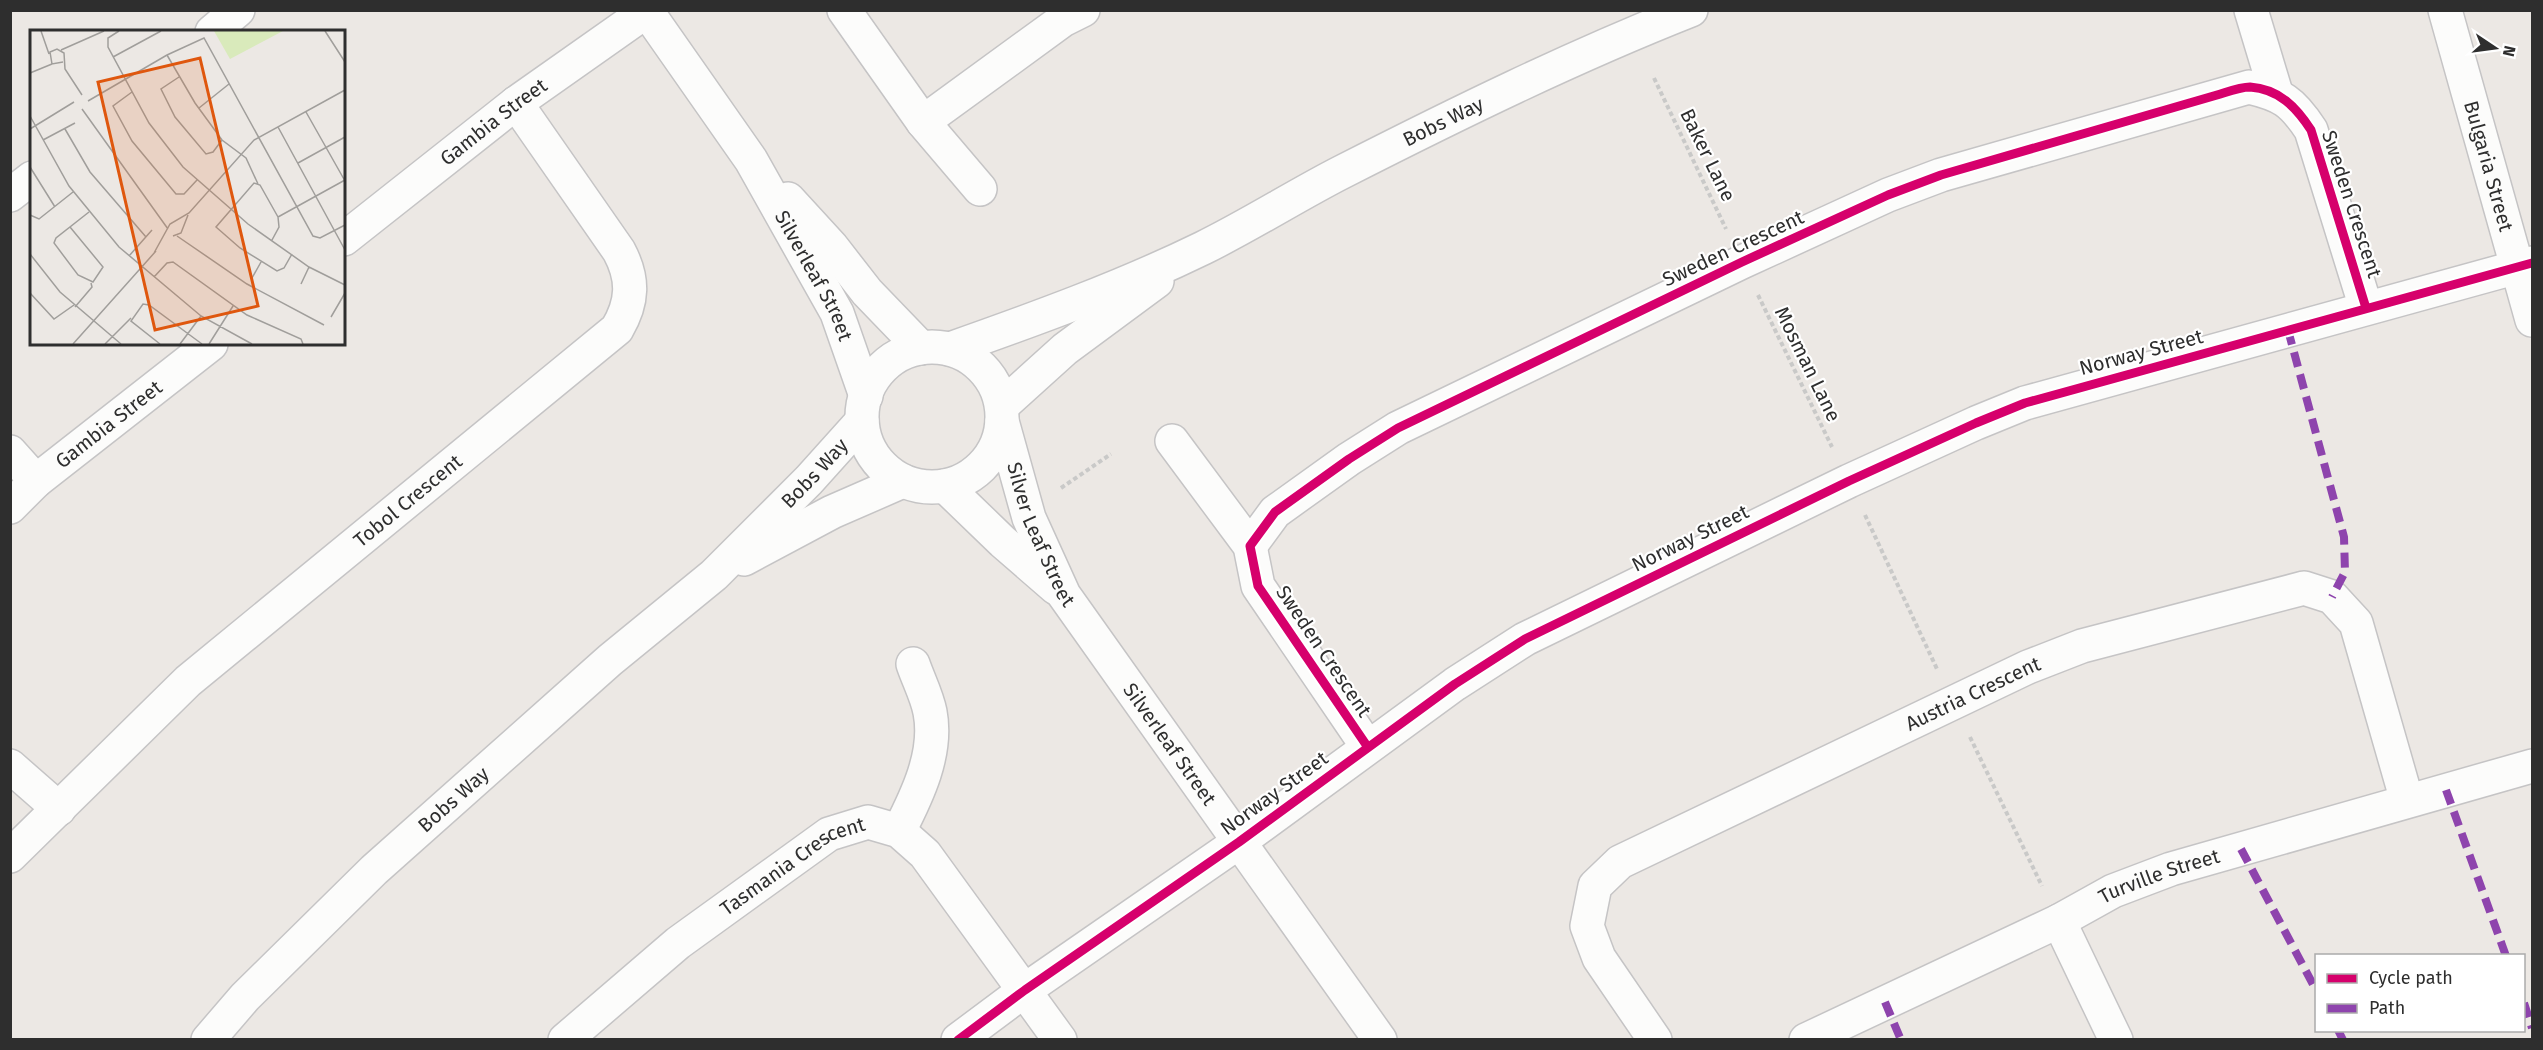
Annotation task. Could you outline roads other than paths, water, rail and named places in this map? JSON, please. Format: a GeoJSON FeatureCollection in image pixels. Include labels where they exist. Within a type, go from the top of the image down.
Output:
{"type":"FeatureCollection","features":[{"type":"Feature","properties":{"kind":"street"},"geometry":{"type":"LineString","coordinates":[[214,30],[238,10]]}},
{"type":"Feature","properties":{"kind":"street"},"geometry":{"type":"LineString","coordinates":[[844,10],[923,122],[980,189]]}},
{"type":"Feature","properties":{"kind":"street"},"geometry":{"type":"LineString","coordinates":[[923,122],[1064,20],[1083,10]]}},
{"type":"Feature","properties":{"kind":"street","name":"Bobs Way"},"geometry":{"type":"LineString","coordinates":[[935,348],[1041,317],[1203,248],[1352,167],[1553,70],[1633,33],[1691,10]]}},
{"type":"Feature","properties":{"kind":"street"},"geometry":{"type":"LineString","coordinates":[[2251,10],[2276,93]]}},
{"type":"Feature","properties":{"kind":"street","name":"Gambia Street"},"geometry":{"type":"LineString","coordinates":[[345,238],[516,104],[646,11]]}},
{"type":"Feature","properties":{"kind":"street","name":"Silverleaf Street"},"geometry":{"type":"LineString","coordinates":[[646,11],[751,160],[837,313],[864,409]]}},
{"type":"Feature","properties":{"kind":"street","name":"Bulgaria Street"},"geometry":{"type":"LineString","coordinates":[[2445,11],[2525,265],[2532,320]]}},
{"type":"Feature","properties":{"kind":"street","name":"Sweden Crescent"},"geometry":{"type":"LineString","coordinates":[[1367,746],[1258,586],[1250,546],[1275,512],[1349,459],[1398,428],[1731,267],[1888,195],[1941,174],[2217,95],[2249,87],[2276,93],[2296,108],[2311,129],[2366,308]]}},
{"type":"Feature","properties":{"kind":"street","name":"Tobol Crescent"},"geometry":{"type":"LineString","coordinates":[[10,856],[188,681],[617,329],[630,300],[631,283],[627,266],[516,104]]}},
{"type":"Feature","properties":{"kind":"street","name":"Silverleaf Street"},"geometry":{"type":"LineString","coordinates":[[751,160],[832,247],[867,292],[935,348]]}},
{"type":"Feature","properties":{"kind":"street"},"geometry":{"type":"LineString","coordinates":[[10,195],[30,180]]}},
{"type":"Feature","properties":{"kind":"street","name":"Bobs Way"},"geometry":{"type":"LineString","coordinates":[[1002,413],[1065,349],[1203,248]]}},
{"type":"Feature","properties":{"kind":"street","name":"Norway Street"},"geometry":{"type":"LineString","coordinates":[[958,1040],[1025,990],[1239,842],[1367,746],[1455,684],[1525,639],[1849,481],[2025,403],[2525,265]]}},
{"type":"Feature","properties":{"kind":"street","name":"Gambia Street"},"geometry":{"type":"LineString","coordinates":[[10,507],[36,481],[210,345]]}},
{"type":"Feature","properties":{"kind":"street"},"geometry":{"type":"LineString","coordinates":[[935,348],[975,361],[992,381],[1002,413],[999,439],[991,456],[971,475],[945,486],[923,487],[903,481],[882,466],[868,446],[864,409],[874,379],[887,364],[903,354],[935,348]]}},
{"type":"Feature","properties":{"kind":"street","name":"Bobs Way"},"geometry":{"type":"LineString","coordinates":[[208,1040],[245,997],[374,870],[601,668],[714,575],[809,480],[864,409]]}},
{"type":"Feature","properties":{"kind":"street","name":"Silver Leaf Street"},"geometry":{"type":"LineString","coordinates":[[1002,413],[1029,518],[1064,595]]}},
{"type":"Feature","properties":{"kind":"street"},"geometry":{"type":"LineString","coordinates":[[1172,441],[1250,546]]}},
{"type":"Feature","properties":{"kind":"street"},"geometry":{"type":"LineString","coordinates":[[10,452],[36,481]]}},
{"type":"Feature","properties":{"kind":"street","name":"Bobs Way"},"geometry":{"type":"LineString","coordinates":[[714,575],[832,512],[903,481]]}},
{"type":"Feature","properties":{"kind":"street","name":"Silver Leaf Street"},"geometry":{"type":"LineString","coordinates":[[945,486],[1003,542],[1064,595]]}},
{"type":"Feature","properties":{"kind":"street","name":"Austria Crescent"},"geometry":{"type":"LineString","coordinates":[[1655,1040],[1599,958],[1587,926],[1595,886],[1620,862],[2028,666],[2082,646],[2304,588],[2332,597],[2356,623],[2407,801]]}},
{"type":"Feature","properties":{"kind":"street","name":"Silverleaf Street"},"geometry":{"type":"LineString","coordinates":[[1064,595],[1380,1040]]}},
{"type":"Feature","properties":{"kind":"street"},"geometry":{"type":"LineString","coordinates":[[899,831],[914,801],[930,752],[930,713],[913,664]]}},
{"type":"Feature","properties":{"kind":"street"},"geometry":{"type":"LineString","coordinates":[[10,766],[59,809]]}},
{"type":"Feature","properties":{"kind":"street","name":"Turville Street"},"geometry":{"type":"LineString","coordinates":[[1806,1040],[2059,921],[2113,891],[2171,869],[2532,766]]}},
{"type":"Feature","properties":{"kind":"street","name":"Tasmania Crescent"},"geometry":{"type":"LineString","coordinates":[[565,1040],[678,943],[829,834],[868,822],[899,831],[925,854],[1060,1040]]}},
{"type":"Feature","properties":{"kind":"street"},"geometry":{"type":"LineString","coordinates":[[2059,921],[2116,1040]]}}]}
